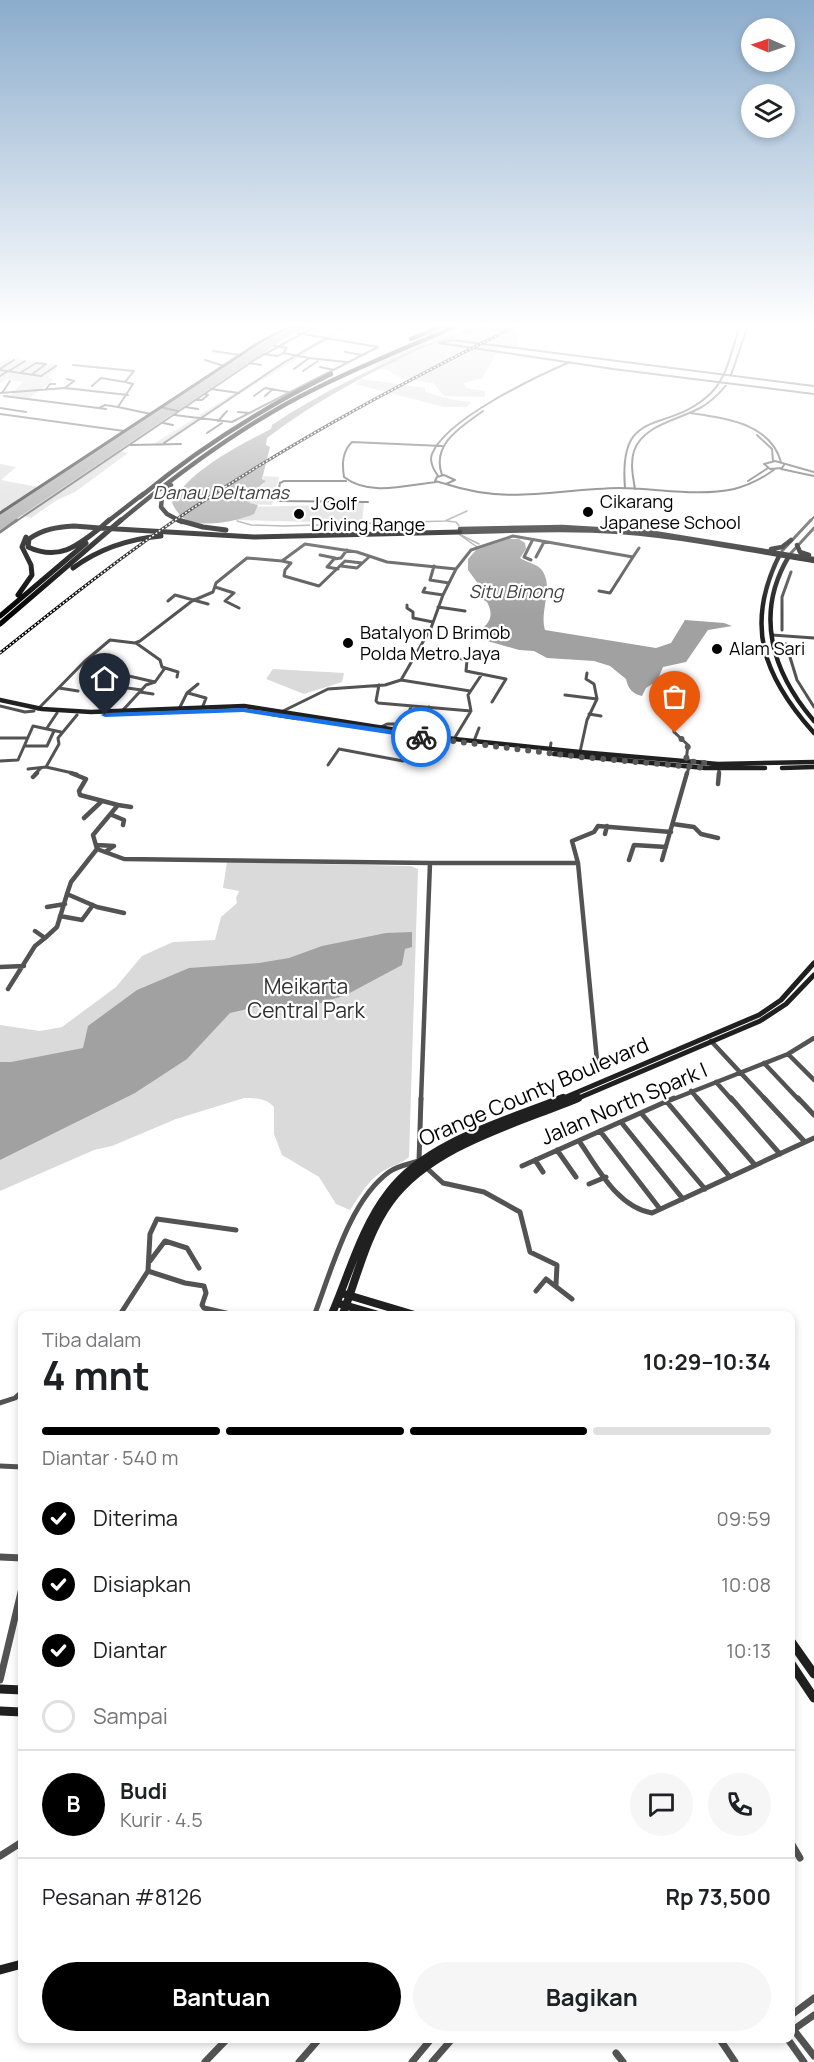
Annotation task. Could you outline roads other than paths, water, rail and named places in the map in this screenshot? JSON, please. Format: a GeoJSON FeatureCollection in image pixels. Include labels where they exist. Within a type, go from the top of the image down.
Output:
{"type":"FeatureCollection","features":[{"type":"Feature","properties":{"kind":"highway"},"geometry":{"type":"LineString","coordinates":[[90,527],[48,529],[34,535],[27,545],[32,550],[43,553],[68,549],[90,536],[208,445],[245,422]]}},
{"type":"Feature","properties":{"kind":"highway"},"geometry":{"type":"LineString","coordinates":[[0,618],[168,476],[248,422]]}},
{"type":"Feature","properties":{"kind":"highway"},"geometry":{"type":"LineString","coordinates":[[0,618],[149,494],[220,442],[253,422]]}},
{"type":"Feature","properties":{"kind":"highway"},"geometry":{"type":"LineString","coordinates":[[7,618],[153,493],[254,422]]}},
{"type":"Feature","properties":{"kind":"highway"},"geometry":{"type":"LineString","coordinates":[[201,458],[168,488],[162,497],[161,504],[166,513],[186,524],[216,530],[270,533],[460,531]]}},
{"type":"Feature","properties":{"kind":"highway"},"geometry":{"type":"LineString","coordinates":[[9,605],[143,494]]}},
{"type":"Feature","properties":{"kind":"highway"},"geometry":{"type":"LineString","coordinates":[[0,618],[26,587],[32,575],[29,560],[22,547],[26,537],[53,526],[308,535],[434,531]]}},
{"type":"Feature","properties":{"kind":"highway"},"geometry":{"type":"LineString","coordinates":[[131,529],[228,537]]}},
{"type":"Feature","properties":{"kind":"highway"},"geometry":{"type":"LineString","coordinates":[[0,618],[7,618],[29,603],[82,561],[109,546],[131,539],[160,536],[378,537],[460,531]]}},
{"type":"Feature","properties":{"kind":"main road"},"geometry":{"type":"LineString","coordinates":[[0,511],[135,422]]}},
{"type":"Feature","properties":{"kind":"main road"},"geometry":{"type":"LineString","coordinates":[[595,530],[721,543],[814,559]]}},
{"type":"Feature","properties":{"kind":"main road"},"geometry":{"type":"LineString","coordinates":[[595,530],[707,544],[804,561]]}},
{"type":"Feature","properties":{"kind":"main road"},"geometry":{"type":"LineString","coordinates":[[460,531],[660,531],[782,551],[814,559]]}},
{"type":"Feature","properties":{"kind":"main road"},"geometry":{"type":"LineString","coordinates":[[771,549],[782,547],[791,540]]}},
{"type":"Feature","properties":{"kind":"main road"},"geometry":{"type":"LineString","coordinates":[[797,545],[800,552],[814,559]]}},
{"type":"Feature","properties":{"kind":"main road"},"geometry":{"type":"LineString","coordinates":[[782,551],[771,571],[761,598],[760,624],[765,651],[777,683],[795,714],[814,733]]}},
{"type":"Feature","properties":{"kind":"main road"},"geometry":{"type":"LineString","coordinates":[[759,553],[771,558],[771,571]]}},
{"type":"Feature","properties":{"kind":"main road"},"geometry":{"type":"LineString","coordinates":[[791,553],[773,590],[770,624],[778,662],[790,689],[814,721]]}},
{"type":"Feature","properties":{"kind":"main road"},"geometry":{"type":"LineString","coordinates":[[783,566],[791,562],[814,559]]}},
{"type":"Feature","properties":{"kind":"main road"},"geometry":{"type":"LineString","coordinates":[[760,624],[770,624]]}},
{"type":"Feature","properties":{"kind":"main road"},"geometry":{"type":"LineString","coordinates":[[0,703],[77,715],[211,710],[279,713],[458,740],[550,746],[623,758]]}},
{"type":"Feature","properties":{"kind":"main road"},"geometry":{"type":"LineString","coordinates":[[36,710],[102,711],[244,706],[458,740],[623,758],[705,765],[814,764]]}},
{"type":"Feature","properties":{"kind":"main road"},"geometry":{"type":"LineString","coordinates":[[705,765],[718,769],[814,764]]}},
{"type":"Feature","properties":{"kind":"main road","name":"Orange County Boulevard"},"geometry":{"type":"LineString","coordinates":[[345,1311],[371,1237],[390,1202],[406,1183],[425,1167],[752,1019],[774,1006],[814,963]]}},
{"type":"Feature","properties":{"kind":"main road","name":"Orange County Boulevard"},"geometry":{"type":"LineString","coordinates":[[334,1311],[365,1234],[383,1199],[400,1178],[419,1161],[468,1138],[710,1039],[760,1021],[779,1010],[814,975]]}},
{"type":"Feature","properties":{"kind":"main road"},"geometry":{"type":"LineString","coordinates":[[355,1282],[367,1300]]}},
{"type":"Feature","properties":{"kind":"main road"},"geometry":{"type":"LineString","coordinates":[[341,1293],[402,1311]]}},
{"type":"Feature","properties":{"kind":"main road"},"geometry":{"type":"LineString","coordinates":[[364,1310],[367,1300]]}},
{"type":"Feature","properties":{"kind":"main road"},"geometry":{"type":"LineString","coordinates":[[337,1303],[367,1311]]}},
{"type":"Feature","properties":{"kind":"main road"},"geometry":{"type":"LineString","coordinates":[[795,1647],[813,1670]]}},
{"type":"Feature","properties":{"kind":"main road"},"geometry":{"type":"LineString","coordinates":[[795,1670],[814,1698]]}},
{"type":"Feature","properties":{"kind":"main road"},"geometry":{"type":"LineString","coordinates":[[0,1689],[18,1690]]}},
{"type":"Feature","properties":{"kind":"main road"},"geometry":{"type":"LineString","coordinates":[[0,1711],[18,1712]]}},
{"type":"Feature","properties":{"kind":"main road"},"geometry":{"type":"LineString","coordinates":[[0,1970],[18,1965]]}},
{"type":"Feature","properties":{"kind":"street"},"geometry":{"type":"LineString","coordinates":[[58,422],[122,431]]}},
{"type":"Feature","properties":{"kind":"street"},"geometry":{"type":"LineString","coordinates":[[164,443],[193,422]]}},
{"type":"Feature","properties":{"kind":"street"},"geometry":{"type":"LineString","coordinates":[[207,433],[223,422]]}},
{"type":"Feature","properties":{"kind":"street"},"geometry":{"type":"LineString","coordinates":[[440,476],[431,464],[431,458],[437,446],[466,422]]}},
{"type":"Feature","properties":{"kind":"street"},"geometry":{"type":"LineString","coordinates":[[440,476],[437,458],[442,446],[468,422]]}},
{"type":"Feature","properties":{"kind":"street"},"geometry":{"type":"LineString","coordinates":[[625,487],[623,461],[630,440],[642,428],[654,422]]}},
{"type":"Feature","properties":{"kind":"street"},"geometry":{"type":"LineString","coordinates":[[635,487],[631,462],[634,447],[649,430],[665,422]]}},
{"type":"Feature","properties":{"kind":"street"},"geometry":{"type":"LineString","coordinates":[[726,422],[751,431],[771,447],[774,452],[773,460]]}},
{"type":"Feature","properties":{"kind":"street"},"geometry":{"type":"LineString","coordinates":[[735,422],[763,435],[776,447],[783,464],[781,469]]}},
{"type":"Feature","properties":{"kind":"street"},"geometry":{"type":"LineString","coordinates":[[0,532],[163,423],[172,425]]}},
{"type":"Feature","properties":{"kind":"street"},"geometry":{"type":"LineString","coordinates":[[132,445],[148,447],[164,443],[181,444]]}},
{"type":"Feature","properties":{"kind":"street"},"geometry":{"type":"LineString","coordinates":[[347,481],[343,474],[346,450],[350,443],[442,446]]}},
{"type":"Feature","properties":{"kind":"street"},"geometry":{"type":"LineString","coordinates":[[773,460],[814,474],[768,468],[764,463],[773,460]]}},
{"type":"Feature","properties":{"kind":"street"},"geometry":{"type":"LineString","coordinates":[[446,484],[452,483],[468,490],[501,495],[570,488],[635,487],[692,490],[718,488],[754,479],[768,468]]}},
{"type":"Feature","properties":{"kind":"street"},"geometry":{"type":"LineString","coordinates":[[635,487],[693,492],[720,491],[747,485],[775,469]]}},
{"type":"Feature","properties":{"kind":"street"},"geometry":{"type":"LineString","coordinates":[[436,482],[434,479],[440,476],[453,477],[455,480],[452,483]]}},
{"type":"Feature","properties":{"kind":"street"},"geometry":{"type":"LineString","coordinates":[[368,502],[280,501],[277,499],[280,483],[284,481],[347,481],[378,488],[436,482],[475,494],[502,498],[625,487]]}},
{"type":"Feature","properties":{"kind":"street"},"geometry":{"type":"LineString","coordinates":[[782,551],[814,517]]}},
{"type":"Feature","properties":{"kind":"street"},"geometry":{"type":"LineString","coordinates":[[791,553],[814,528]]}},
{"type":"Feature","properties":{"kind":"street"},"geometry":{"type":"LineString","coordinates":[[401,680],[433,622],[449,582],[467,553],[510,536],[633,557]]}},
{"type":"Feature","properties":{"kind":"street"},"geometry":{"type":"LineString","coordinates":[[531,560],[524,557],[532,541]]}},
{"type":"Feature","properties":{"kind":"street"},"geometry":{"type":"LineString","coordinates":[[536,557],[544,542]]}},
{"type":"Feature","properties":{"kind":"street"},"geometry":{"type":"LineString","coordinates":[[282,561],[304,544],[347,550],[381,560],[456,569]]}},
{"type":"Feature","properties":{"kind":"street"},"geometry":{"type":"LineString","coordinates":[[599,591],[610,592],[639,548]]}},
{"type":"Feature","properties":{"kind":"street"},"geometry":{"type":"LineString","coordinates":[[320,555],[341,558],[347,550]]}},
{"type":"Feature","properties":{"kind":"street"},"geometry":{"type":"LineString","coordinates":[[136,643],[198,599],[209,595],[216,582],[244,559],[252,557],[291,564],[285,570],[284,576],[322,586],[345,561],[362,563],[369,557]]}},
{"type":"Feature","properties":{"kind":"street"},"geometry":{"type":"LineString","coordinates":[[335,558],[327,567],[340,567]]}},
{"type":"Feature","properties":{"kind":"street"},"geometry":{"type":"LineString","coordinates":[[410,564],[414,559]]}},
{"type":"Feature","properties":{"kind":"street"},"geometry":{"type":"LineString","coordinates":[[379,567],[381,560]]}},
{"type":"Feature","properties":{"kind":"street"},"geometry":{"type":"LineString","coordinates":[[434,566],[430,580],[449,582]]}},
{"type":"Feature","properties":{"kind":"street"},"geometry":{"type":"LineString","coordinates":[[782,630],[780,609],[783,591],[791,572]]}},
{"type":"Feature","properties":{"kind":"street"},"geometry":{"type":"LineString","coordinates":[[215,587],[234,593],[225,601],[239,608]]}},
{"type":"Feature","properties":{"kind":"street"},"geometry":{"type":"LineString","coordinates":[[425,588],[423,592],[443,595]]}},
{"type":"Feature","properties":{"kind":"street"},"geometry":{"type":"LineString","coordinates":[[773,590],[783,591]]}},
{"type":"Feature","properties":{"kind":"street"},"geometry":{"type":"LineString","coordinates":[[168,601],[174,595],[198,599],[208,604]]}},
{"type":"Feature","properties":{"kind":"street"},"geometry":{"type":"LineString","coordinates":[[407,605],[407,608],[413,612],[413,618],[433,622]]}},
{"type":"Feature","properties":{"kind":"street"},"geometry":{"type":"LineString","coordinates":[[438,607],[465,612]]}},
{"type":"Feature","properties":{"kind":"street"},"geometry":{"type":"LineString","coordinates":[[770,608],[780,609]]}},
{"type":"Feature","properties":{"kind":"street"},"geometry":{"type":"LineString","coordinates":[[772,635],[814,638]]}},
{"type":"Feature","properties":{"kind":"street"},"geometry":{"type":"LineString","coordinates":[[36,710],[110,640],[136,643],[160,660],[161,667],[178,672],[177,677]]}},
{"type":"Feature","properties":{"kind":"street"},"geometry":{"type":"LineString","coordinates":[[786,644],[790,663],[814,707]]}},
{"type":"Feature","properties":{"kind":"street"},"geometry":{"type":"LineString","coordinates":[[418,651],[438,654]]}},
{"type":"Feature","properties":{"kind":"street"},"geometry":{"type":"LineString","coordinates":[[454,657],[466,660],[466,671],[506,679],[492,702]]}},
{"type":"Feature","properties":{"kind":"street"},"geometry":{"type":"LineString","coordinates":[[778,662],[790,663]]}},
{"type":"Feature","properties":{"kind":"street"},"geometry":{"type":"LineString","coordinates":[[123,710],[146,685],[155,682],[165,668]]}},
{"type":"Feature","properties":{"kind":"street"},"geometry":{"type":"LineString","coordinates":[[580,752],[589,714],[597,699],[594,684],[586,678],[587,673]]}},
{"type":"Feature","properties":{"kind":"street"},"geometry":{"type":"LineString","coordinates":[[120,674],[155,682]]}},
{"type":"Feature","properties":{"kind":"street"},"geometry":{"type":"LineString","coordinates":[[471,711],[468,698],[470,691],[482,674]]}},
{"type":"Feature","properties":{"kind":"street"},"geometry":{"type":"LineString","coordinates":[[279,713],[328,688],[392,684],[401,680],[470,691]]}},
{"type":"Feature","properties":{"kind":"street"},"geometry":{"type":"LineString","coordinates":[[180,707],[187,693],[198,684]]}},
{"type":"Feature","properties":{"kind":"street"},"geometry":{"type":"LineString","coordinates":[[379,685],[376,702],[471,711]]}},
{"type":"Feature","properties":{"kind":"street"},"geometry":{"type":"LineString","coordinates":[[58,688],[78,691]]}},
{"type":"Feature","properties":{"kind":"street"},"geometry":{"type":"LineString","coordinates":[[127,688],[153,694]]}},
{"type":"Feature","properties":{"kind":"street"},"geometry":{"type":"LineString","coordinates":[[790,689],[802,688]]}},
{"type":"Feature","properties":{"kind":"street"},"geometry":{"type":"LineString","coordinates":[[102,711],[108,693]]}},
{"type":"Feature","properties":{"kind":"street"},"geometry":{"type":"LineString","coordinates":[[187,693],[206,698],[203,706]]}},
{"type":"Feature","properties":{"kind":"street"},"geometry":{"type":"LineString","coordinates":[[564,695],[597,699]]}},
{"type":"Feature","properties":{"kind":"street"},"geometry":{"type":"LineString","coordinates":[[381,727],[387,724],[403,725],[411,707]]}},
{"type":"Feature","properties":{"kind":"street"},"geometry":{"type":"LineString","coordinates":[[421,728],[429,707]]}},
{"type":"Feature","properties":{"kind":"street"},"geometry":{"type":"LineString","coordinates":[[458,740],[460,725],[471,711]]}},
{"type":"Feature","properties":{"kind":"street"},"geometry":{"type":"LineString","coordinates":[[47,728],[57,713]]}},
{"type":"Feature","properties":{"kind":"street"},"geometry":{"type":"LineString","coordinates":[[589,714],[601,716]]}},
{"type":"Feature","properties":{"kind":"street"},"geometry":{"type":"LineString","coordinates":[[33,777],[56,750],[61,732],[69,727],[77,715]]}},
{"type":"Feature","properties":{"kind":"street"},"geometry":{"type":"LineString","coordinates":[[662,860],[688,764],[688,745],[674,732],[673,723]]}},
{"type":"Feature","properties":{"kind":"street"},"geometry":{"type":"LineString","coordinates":[[0,761],[18,760],[33,726],[61,732]]}},
{"type":"Feature","properties":{"kind":"street"},"geometry":{"type":"LineString","coordinates":[[474,741],[479,728]]}},
{"type":"Feature","properties":{"kind":"street"},"geometry":{"type":"LineString","coordinates":[[24,746],[47,746],[54,731]]}},
{"type":"Feature","properties":{"kind":"street"},"geometry":{"type":"LineString","coordinates":[[0,738],[27,738]]}},
{"type":"Feature","properties":{"kind":"street"},"geometry":{"type":"LineString","coordinates":[[328,765],[339,749],[403,761]]}},
{"type":"Feature","properties":{"kind":"street"},"geometry":{"type":"LineString","coordinates":[[28,769],[43,767],[76,774],[86,779],[78,793],[131,807]]}},
{"type":"Feature","properties":{"kind":"street"},"geometry":{"type":"LineString","coordinates":[[718,769],[718,784]]}},
{"type":"Feature","properties":{"kind":"street"},"geometry":{"type":"LineString","coordinates":[[84,818],[102,801]]}},
{"type":"Feature","properties":{"kind":"street"},"geometry":{"type":"LineString","coordinates":[[118,805],[93,835],[97,847],[124,859],[578,863]]}},
{"type":"Feature","properties":{"kind":"street"},"geometry":{"type":"LineString","coordinates":[[112,815],[124,820],[123,825]]}},
{"type":"Feature","properties":{"kind":"street"},"geometry":{"type":"LineString","coordinates":[[673,824],[694,827],[701,834],[718,838]]}},
{"type":"Feature","properties":{"kind":"street"},"geometry":{"type":"LineString","coordinates":[[598,1071],[578,863],[572,841],[594,832],[598,826],[670,832]]}},
{"type":"Feature","properties":{"kind":"street"},"geometry":{"type":"LineString","coordinates":[[605,834],[608,826]]}},
{"type":"Feature","properties":{"kind":"street"},"geometry":{"type":"LineString","coordinates":[[629,860],[634,845],[666,847]]}},
{"type":"Feature","properties":{"kind":"street"},"geometry":{"type":"LineString","coordinates":[[97,847],[114,846],[105,852]]}},
{"type":"Feature","properties":{"kind":"street"},"geometry":{"type":"LineString","coordinates":[[8,989],[35,946],[55,931],[71,882],[97,847]]}},
{"type":"Feature","properties":{"kind":"street"},"geometry":{"type":"LineString","coordinates":[[430,862],[419,1161],[443,1183],[484,1192],[520,1212],[530,1240],[530,1252],[557,1265],[556,1285]]}},
{"type":"Feature","properties":{"kind":"street"},"geometry":{"type":"LineString","coordinates":[[68,894],[93,905],[124,913]]}},
{"type":"Feature","properties":{"kind":"street"},"geometry":{"type":"LineString","coordinates":[[47,907],[65,904]]}},
{"type":"Feature","properties":{"kind":"street"},"geometry":{"type":"LineString","coordinates":[[60,916],[82,920],[93,905]]}},
{"type":"Feature","properties":{"kind":"street"},"geometry":{"type":"LineString","coordinates":[[34,931],[45,938]]}},
{"type":"Feature","properties":{"kind":"street"},"geometry":{"type":"LineString","coordinates":[[0,967],[24,966]]}},
{"type":"Feature","properties":{"kind":"street"},"geometry":{"type":"LineString","coordinates":[[710,1039],[805,1142]]}},
{"type":"Feature","properties":{"kind":"street"},"geometry":{"type":"LineString","coordinates":[[812,1040],[814,1046]]}},
{"type":"Feature","properties":{"kind":"street","name":"Jalan North Spark I"},"geometry":{"type":"LineString","coordinates":[[522,1166],[667,1102],[788,1054],[812,1040]]}},
{"type":"Feature","properties":{"kind":"street"},"geometry":{"type":"LineString","coordinates":[[788,1054],[814,1080]]}},
{"type":"Feature","properties":{"kind":"street"},"geometry":{"type":"LineString","coordinates":[[764,1063],[814,1115]]}},
{"type":"Feature","properties":{"kind":"street"},"geometry":{"type":"LineString","coordinates":[[716,1082],[780,1154]]}},
{"type":"Feature","properties":{"kind":"street"},"geometry":{"type":"LineString","coordinates":[[691,1092],[755,1165]]}},
{"type":"Feature","properties":{"kind":"street"},"geometry":{"type":"LineString","coordinates":[[667,1102],[730,1177]]}},
{"type":"Feature","properties":{"kind":"street"},"geometry":{"type":"LineString","coordinates":[[641,1113],[705,1189]]}},
{"type":"Feature","properties":{"kind":"street"},"geometry":{"type":"LineString","coordinates":[[621,1122],[683,1199]]}},
{"type":"Feature","properties":{"kind":"street"},"geometry":{"type":"LineString","coordinates":[[600,1131],[660,1209]]}},
{"type":"Feature","properties":{"kind":"street"},"geometry":{"type":"LineString","coordinates":[[579,1141],[627,1203],[644,1213],[683,1199],[814,1138]]}},
{"type":"Feature","properties":{"kind":"street"},"geometry":{"type":"LineString","coordinates":[[557,1150],[576,1177]]}},
{"type":"Feature","properties":{"kind":"street"},"geometry":{"type":"LineString","coordinates":[[535,1160],[543,1172]]}},
{"type":"Feature","properties":{"kind":"street"},"geometry":{"type":"LineString","coordinates":[[316,1311],[354,1218],[368,1195],[387,1173],[419,1161]]}},
{"type":"Feature","properties":{"kind":"street"},"geometry":{"type":"LineString","coordinates":[[589,1185],[606,1177]]}},
{"type":"Feature","properties":{"kind":"street"},"geometry":{"type":"LineString","coordinates":[[122,1311],[148,1271],[150,1234],[157,1219],[236,1230]]}},
{"type":"Feature","properties":{"kind":"street"},"geometry":{"type":"LineString","coordinates":[[148,1263],[165,1240],[193,1252],[199,1268]]}},
{"type":"Feature","properties":{"kind":"street"},"geometry":{"type":"LineString","coordinates":[[148,1271],[185,1283],[204,1286],[206,1293],[202,1305],[204,1308],[217,1311]]}},
{"type":"Feature","properties":{"kind":"street"},"geometry":{"type":"LineString","coordinates":[[536,1291],[544,1280],[556,1285],[572,1299]]}},
{"type":"Feature","properties":{"kind":"street"},"geometry":{"type":"LineString","coordinates":[[0,1402],[18,1395]]}},
{"type":"Feature","properties":{"kind":"street"},"geometry":{"type":"LineString","coordinates":[[0,1466],[18,1467]]}},
{"type":"Feature","properties":{"kind":"street"},"geometry":{"type":"LineString","coordinates":[[0,1557],[18,1558]]}},
{"type":"Feature","properties":{"kind":"street"},"geometry":{"type":"LineString","coordinates":[[0,1680],[18,1605]]}},
{"type":"Feature","properties":{"kind":"street"},"geometry":{"type":"LineString","coordinates":[[0,1856],[18,1845]]}},
{"type":"Feature","properties":{"kind":"street"},"geometry":{"type":"LineString","coordinates":[[795,1850],[800,1858]]}},
{"type":"Feature","properties":{"kind":"street"},"geometry":{"type":"LineString","coordinates":[[795,2012],[814,1998]]}},
{"type":"Feature","properties":{"kind":"street"},"geometry":{"type":"LineString","coordinates":[[795,2027],[814,2015]]}},
{"type":"Feature","properties":{"kind":"street"},"geometry":{"type":"LineString","coordinates":[[795,2033],[814,2056]]}},
{"type":"Feature","properties":{"kind":"street"},"geometry":{"type":"LineString","coordinates":[[205,2062],[223,2043]]}},
{"type":"Feature","properties":{"kind":"street"},"geometry":{"type":"LineString","coordinates":[[299,2062],[316,2043]]}},
{"type":"Feature","properties":{"kind":"street"},"geometry":{"type":"LineString","coordinates":[[412,2062],[428,2043]]}},
{"type":"Feature","properties":{"kind":"street"},"geometry":{"type":"LineString","coordinates":[[432,2062],[449,2043]]}},
{"type":"Feature","properties":{"kind":"street"},"geometry":{"type":"LineString","coordinates":[[722,2043],[735,2062]]}},
{"type":"Feature","properties":{"kind":"street"},"geometry":{"type":"LineString","coordinates":[[791,2043],[804,2062]]}},
{"type":"Feature","properties":{"kind":"street"},"geometry":{"type":"LineString","coordinates":[[616,2053],[623,2062]]}},
{"type":"Feature","properties":{"kind":"water"},"geometry":{"type":"Polygon","coordinates":[[[140,422],[160,422],[0,530],[0,513],[140,422]]]}},
{"type":"Feature","properties":{"kind":"water","name":"Danau Deltamas"},"geometry":{"type":"Polygon","coordinates":[[[276,422],[288,422],[267,438],[266,445],[270,447],[262,479],[266,481],[253,492],[250,503],[258,505],[254,514],[227,522],[206,524],[195,523],[180,515],[172,503],[190,480],[216,460],[271,429],[276,422]]]}},
{"type":"Feature","properties":{"kind":"water","name":"Situ Binong"},"geometry":{"type":"Polygon","coordinates":[[[508,539],[519,539],[525,543],[526,549],[520,558],[539,567],[545,576],[547,591],[545,630],[656,648],[671,643],[685,620],[724,623],[732,626],[708,630],[686,662],[663,667],[657,681],[646,688],[642,696],[633,692],[626,679],[610,666],[594,661],[547,658],[534,651],[519,650],[477,638],[475,633],[487,624],[490,612],[487,602],[479,597],[479,585],[468,570],[468,559],[476,550],[508,539]]]}},
{"type":"Feature","properties":{"kind":"water"},"geometry":{"type":"Polygon","coordinates":[[[412,932],[412,947],[405,949],[402,965],[346,995],[314,1005],[265,1005],[230,1013],[187,1059],[135,1093],[0,1160],[0,1062],[11,1062],[83,1048],[88,1026],[137,990],[189,968],[259,963],[289,958],[322,946],[386,933],[412,932]]]}},
{"type":"Feature","properties":{"kind":"waterway"},"geometry":{"type":"LineString","coordinates":[[237,521],[251,525],[284,526],[445,521],[467,511]]}},
{"type":"Feature","properties":{"kind":"waterway"},"geometry":{"type":"LineString","coordinates":[[447,521],[456,522],[459,526]]}},
{"type":"Feature","properties":{"kind":"waterway"},"geometry":{"type":"LineString","coordinates":[[460,535],[477,547]]}},
{"type":"Feature","properties":{"kind":"waterway"},"geometry":{"type":"LineString","coordinates":[[461,535],[479,544]]}},
{"type":"Feature","properties":{"kind":"railway"},"geometry":{"type":"LineString","coordinates":[[0,653],[72,596],[171,523],[235,481],[334,422]]}},
{"type":"Feature","properties":{"kind":"place","name":"Cikarang Japanese School"},"geometry":{"type":"Point","coordinates":[588,512]}},
{"type":"Feature","properties":{"kind":"place","name":"J Golf Driving Range"},"geometry":{"type":"Point","coordinates":[299,514]}},
{"type":"Feature","properties":{"kind":"place","name":"Batalyon D Brimob Polda Metro Jaya"},"geometry":{"type":"Point","coordinates":[348,643]}},
{"type":"Feature","properties":{"kind":"place","name":"Alam Sari"},"geometry":{"type":"Point","coordinates":[717,649]}},
{"type":"Feature","properties":{"kind":"park label","name":"Meikarta Central Park"},"geometry":{"type":"Point","coordinates":[306,999]}}]}
